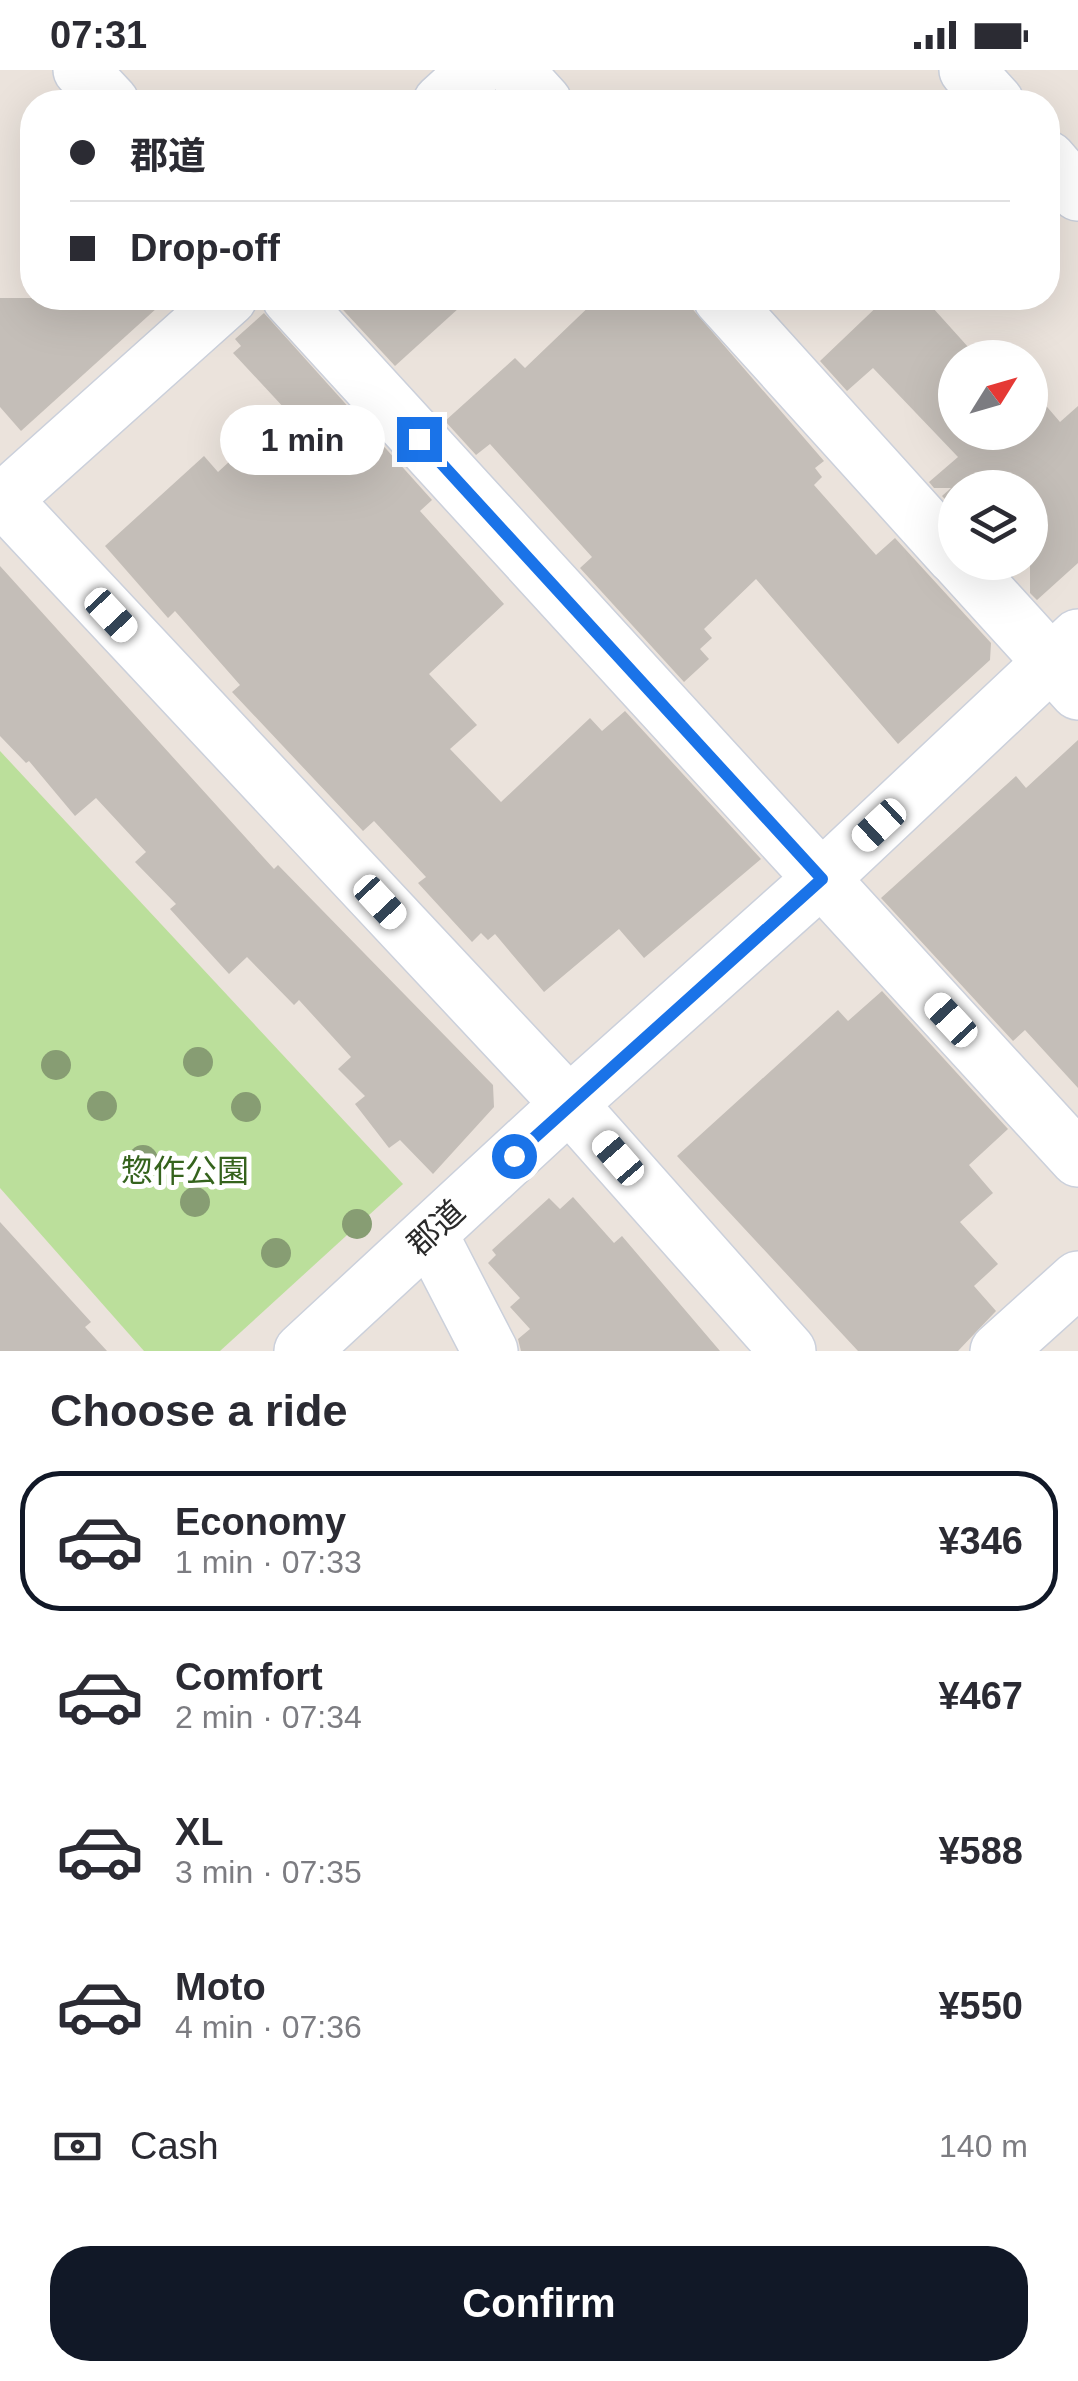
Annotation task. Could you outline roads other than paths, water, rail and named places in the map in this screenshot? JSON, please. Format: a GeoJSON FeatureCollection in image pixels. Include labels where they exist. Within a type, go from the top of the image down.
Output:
{"type":"FeatureCollection","features":[{"type":"Feature","properties":{"kind":"street"},"geometry":{"type":"LineString","coordinates":[[81,70],[100,90]]}},
{"type":"Feature","properties":{"kind":"street"},"geometry":{"type":"LineString","coordinates":[[454,90],[476,70]]}},
{"type":"Feature","properties":{"kind":"street"},"geometry":{"type":"LineString","coordinates":[[514,70],[533,90]]}},
{"type":"Feature","properties":{"kind":"street"},"geometry":{"type":"LineString","coordinates":[[967,70],[985,90]]}},
{"type":"Feature","properties":{"kind":"street"},"geometry":{"type":"LineString","coordinates":[[1060,173],[1078,193]]}},
{"type":"Feature","properties":{"kind":"street"},"geometry":{"type":"LineString","coordinates":[[215,310],[1,500],[569,1104],[788,1351]]}},
{"type":"Feature","properties":{"kind":"street"},"geometry":{"type":"LineString","coordinates":[[301,310],[1078,1159]]}},
{"type":"Feature","properties":{"kind":"street"},"geometry":{"type":"LineString","coordinates":[[731,310],[938,537]]}},
{"type":"Feature","properties":{"kind":"street"},"geometry":{"type":"LineString","coordinates":[[979,580],[1069,664]]}},
{"type":"Feature","properties":{"kind":"street","name":"郡道"},"geometry":{"type":"LineString","coordinates":[[302,1351],[569,1104],[1069,664]]}},
{"type":"Feature","properties":{"kind":"street"},"geometry":{"type":"LineString","coordinates":[[430,1235],[490,1351]]}},
{"type":"Feature","properties":{"kind":"street"},"geometry":{"type":"LineString","coordinates":[[998,1351],[1078,1279]]}},
{"type":"Feature","properties":{"kind":"park label","name":"惣作公園"},"geometry":{"type":"Point","coordinates":[185,1171]}}]}
